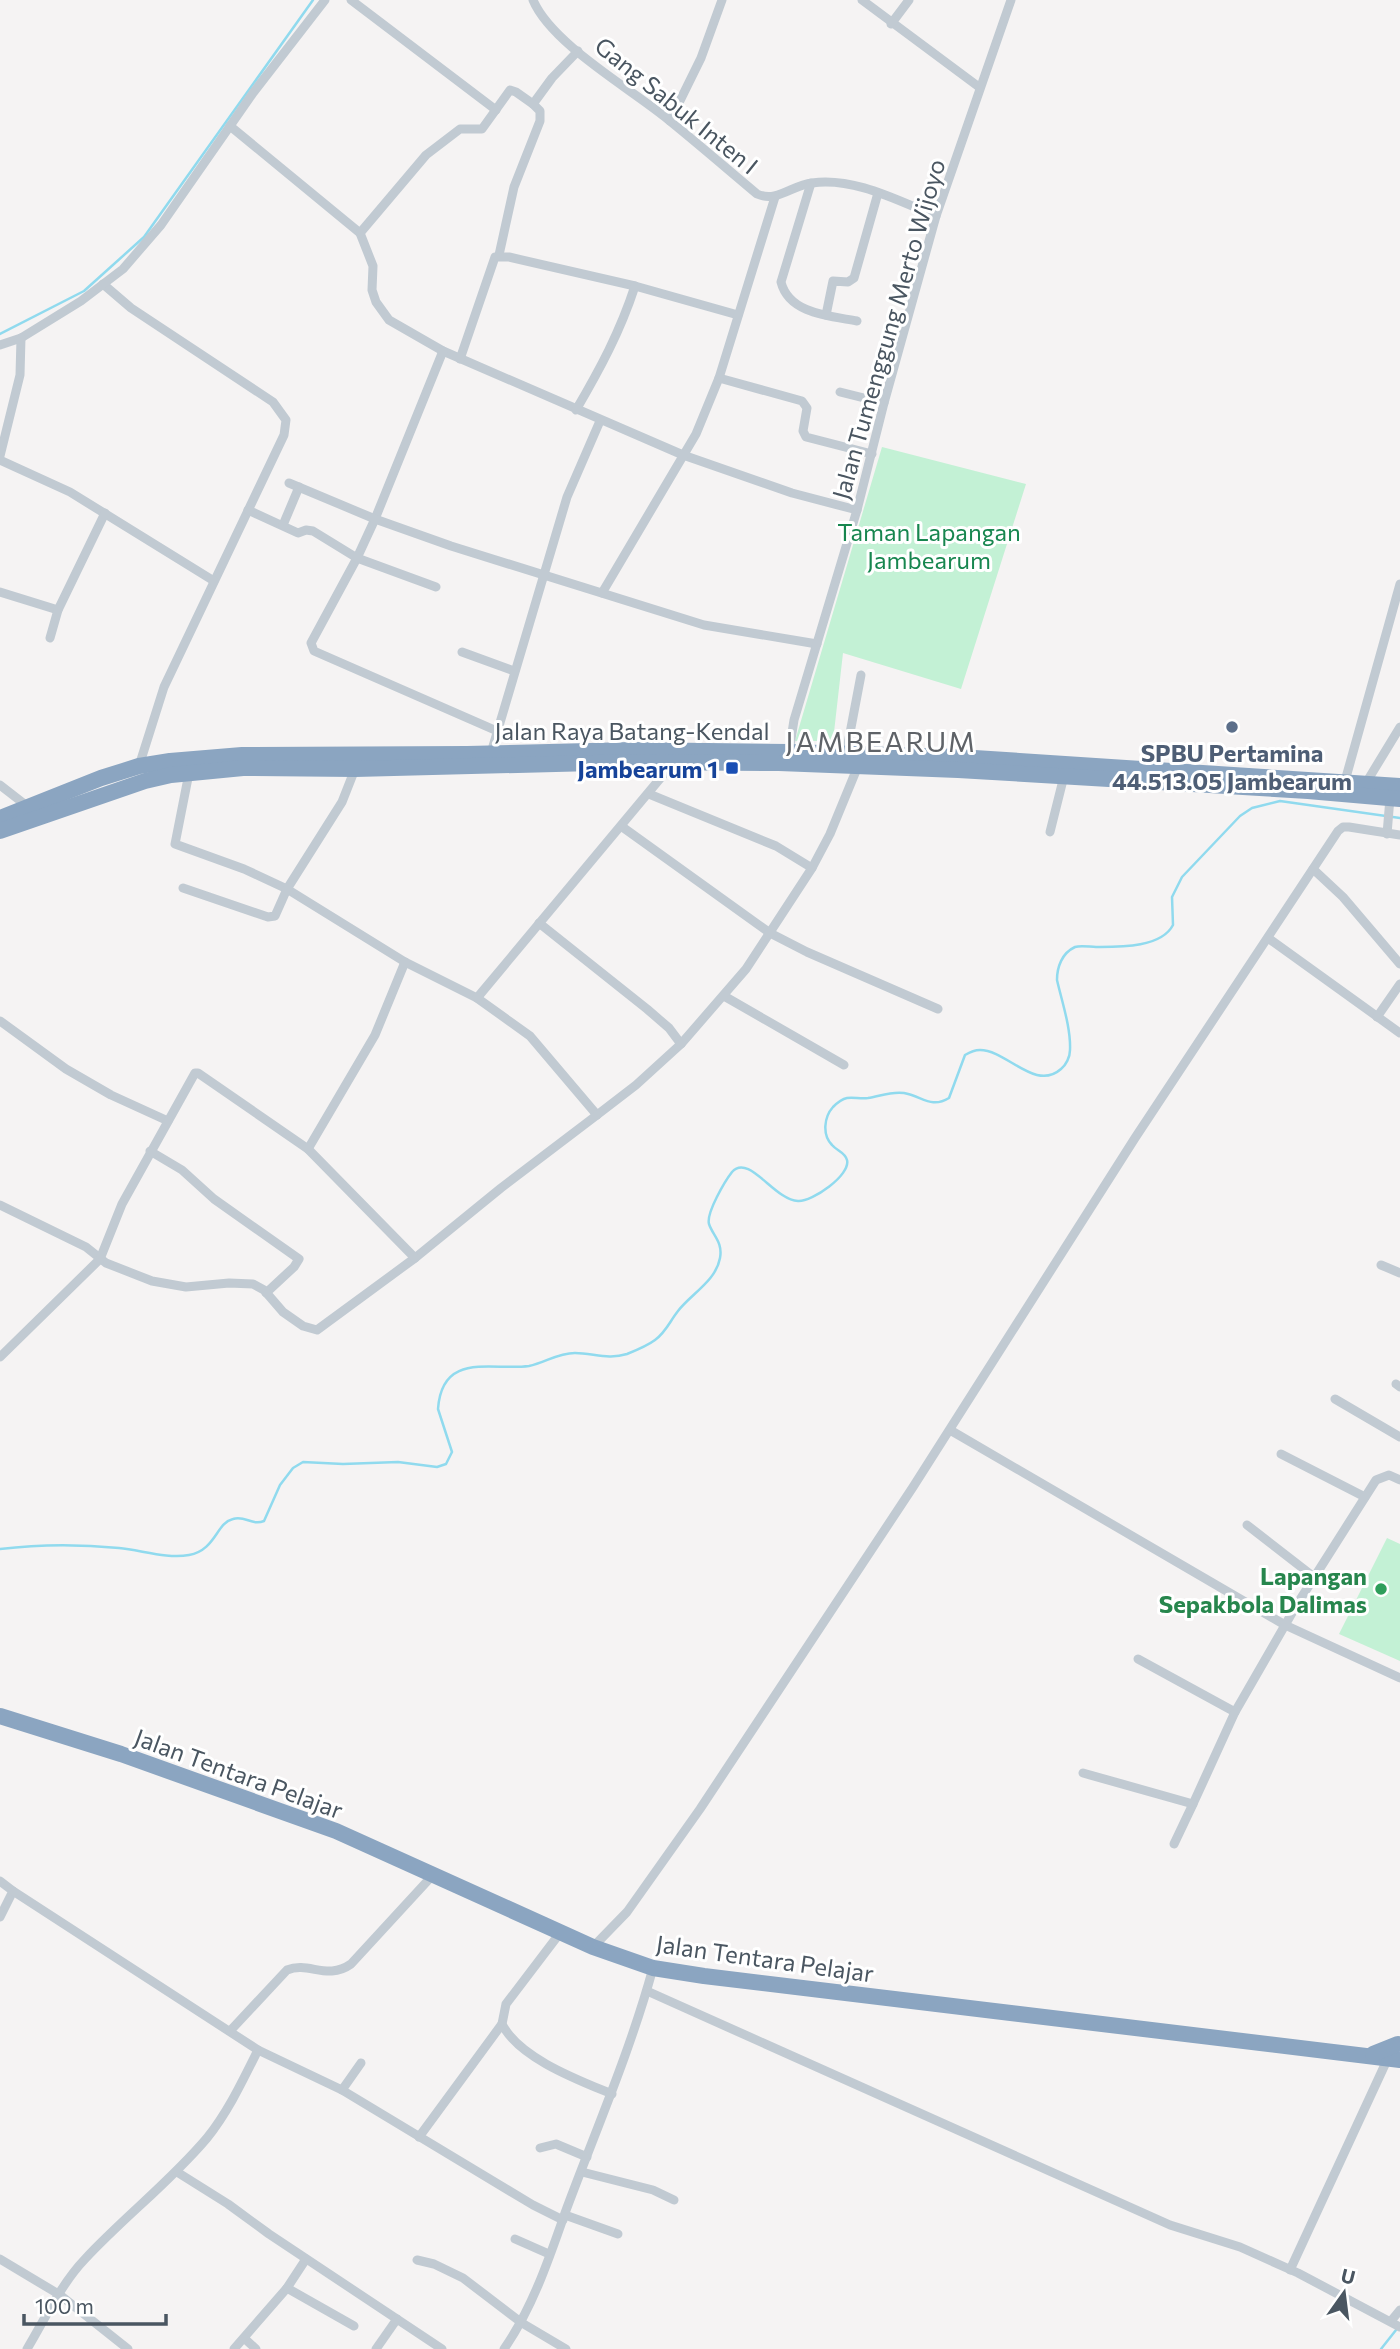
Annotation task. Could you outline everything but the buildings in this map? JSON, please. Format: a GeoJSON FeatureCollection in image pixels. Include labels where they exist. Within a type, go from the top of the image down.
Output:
{"type":"FeatureCollection","features":[{"type":"Feature","properties":{"kind":"highway","name":"Jalan Raya Batang-Kendal"},"geometry":{"type":"LineString","coordinates":[[0,831],[145,781],[189,773],[243,768],[355,769],[631,750],[959,757],[1345,781],[1366,783],[1395,798]]}},
{"type":"Feature","properties":{"kind":"highway","name":"Jalan Raya Batang-Kendal"},"geometry":{"type":"LineString","coordinates":[[0,818],[139,766],[242,755],[491,753],[526,759],[858,766],[1064,776],[1395,798]]}},
{"type":"Feature","properties":{"kind":"highway","name":"Jalan Tentara Pelajar"},"geometry":{"type":"LineString","coordinates":[[0,1716],[121,1754],[275,1808],[336,1832],[593,1947],[653,1968],[1272,2046],[1370,2055],[1397,2051]]}},
{"type":"Feature","properties":{"kind":"street"},"geometry":{"type":"LineString","coordinates":[[0,345],[21,338],[81,301],[123,269],[161,225],[230,126],[325,0]]}},
{"type":"Feature","properties":{"kind":"street"},"geometry":{"type":"LineString","coordinates":[[351,0],[496,110]]}},
{"type":"Feature","properties":{"kind":"street","name":"Gang Sabuk Inten I"},"geometry":{"type":"LineString","coordinates":[[533,0],[554,31],[670,121],[757,194],[775,197],[794,187],[836,181],[878,193],[936,216]]}},
{"type":"Feature","properties":{"kind":"street"},"geometry":{"type":"LineString","coordinates":[[670,121],[701,58],[722,0]]}},
{"type":"Feature","properties":{"kind":"street"},"geometry":{"type":"LineString","coordinates":[[862,0],[979,88]]}},
{"type":"Feature","properties":{"kind":"street"},"geometry":{"type":"LineString","coordinates":[[891,23],[909,0]]}},
{"type":"Feature","properties":{"kind":"street","name":"Jalan Tumenggung Merto Wijoyo"},"geometry":{"type":"LineString","coordinates":[[789,752],[794,720],[857,510],[936,216],[1011,0]]}},
{"type":"Feature","properties":{"kind":"street"},"geometry":{"type":"LineString","coordinates":[[533,104],[552,78],[578,51]]}},
{"type":"Feature","properties":{"kind":"street"},"geometry":{"type":"LineString","coordinates":[[360,233],[426,155],[460,129],[482,129],[510,90],[540,111],[540,121],[520,167],[499,256]]}},
{"type":"Feature","properties":{"kind":"street"},"geometry":{"type":"LineString","coordinates":[[230,126],[360,233],[373,266],[372,290],[376,302],[389,320],[460,359],[683,455],[792,493],[857,510]]}},
{"type":"Feature","properties":{"kind":"street"},"geometry":{"type":"LineString","coordinates":[[811,183],[781,282],[786,294],[797,306],[857,321]]}},
{"type":"Feature","properties":{"kind":"street"},"geometry":{"type":"LineString","coordinates":[[825,315],[833,281],[848,282],[854,278],[878,193]]}},
{"type":"Feature","properties":{"kind":"street"},"geometry":{"type":"LineString","coordinates":[[602,593],[696,435],[719,378],[775,197]]}},
{"type":"Feature","properties":{"kind":"street"},"geometry":{"type":"LineString","coordinates":[[460,359],[493,259],[499,256],[635,286],[738,315]]}},
{"type":"Feature","properties":{"kind":"street"},"geometry":{"type":"LineString","coordinates":[[103,284],[131,308],[279,409],[286,420],[284,435],[164,687],[139,766]]}},
{"type":"Feature","properties":{"kind":"street"},"geometry":{"type":"LineString","coordinates":[[576,410],[623,323],[635,286]]}},
{"type":"Feature","properties":{"kind":"street"},"geometry":{"type":"LineString","coordinates":[[21,338],[20,375],[0,458],[69,492],[214,581]]}},
{"type":"Feature","properties":{"kind":"street"},"geometry":{"type":"LineString","coordinates":[[443,351],[375,519],[312,643],[314,651],[498,731]]}},
{"type":"Feature","properties":{"kind":"street"},"geometry":{"type":"LineString","coordinates":[[719,378],[802,401],[807,408],[803,431],[807,437],[872,454]]}},
{"type":"Feature","properties":{"kind":"street"},"geometry":{"type":"LineString","coordinates":[[840,392],[884,403]]}},
{"type":"Feature","properties":{"kind":"street"},"geometry":{"type":"LineString","coordinates":[[491,753],[567,497],[600,421]]}},
{"type":"Feature","properties":{"kind":"street"},"geometry":{"type":"LineString","coordinates":[[289,483],[375,519],[451,546],[704,625],[817,643]]}},
{"type":"Feature","properties":{"kind":"street"},"geometry":{"type":"LineString","coordinates":[[282,525],[299,487]]}},
{"type":"Feature","properties":{"kind":"street"},"geometry":{"type":"LineString","coordinates":[[248,510],[298,533],[313,531],[357,558],[436,587]]}},
{"type":"Feature","properties":{"kind":"street"},"geometry":{"type":"LineString","coordinates":[[50,638],[58,610],[105,513]]}},
{"type":"Feature","properties":{"kind":"street"},"geometry":{"type":"LineString","coordinates":[[1345,781],[1400,584]]}},
{"type":"Feature","properties":{"kind":"street"},"geometry":{"type":"LineString","coordinates":[[0,592],[58,610]]}},
{"type":"Feature","properties":{"kind":"street"},"geometry":{"type":"LineString","coordinates":[[462,652],[514,671]]}},
{"type":"Feature","properties":{"kind":"street"},"geometry":{"type":"LineString","coordinates":[[846,754],[861,675]]}},
{"type":"Feature","properties":{"kind":"street"},"geometry":{"type":"LineString","coordinates":[[1366,783],[1400,727]]}},
{"type":"Feature","properties":{"kind":"street"},"geometry":{"type":"LineString","coordinates":[[477,998],[673,763]]}},
{"type":"Feature","properties":{"kind":"street"},"geometry":{"type":"LineString","coordinates":[[0,1205],[86,1247],[116,1268],[152,1281],[186,1287],[253,1284],[264,1290],[283,1312],[303,1326],[317,1330],[415,1258],[501,1188],[636,1085],[681,1044],[746,969],[813,868],[858,766]]}},
{"type":"Feature","properties":{"kind":"street"},"geometry":{"type":"LineString","coordinates":[[183,888],[272,917],[277,913],[287,889],[342,802],[355,769]]}},
{"type":"Feature","properties":{"kind":"street"},"geometry":{"type":"LineString","coordinates":[[189,773],[173,842],[244,869],[287,889],[405,962],[477,998],[530,1036],[597,1115]]}},
{"type":"Feature","properties":{"kind":"street"},"geometry":{"type":"LineString","coordinates":[[1050,832],[1064,776]]}},
{"type":"Feature","properties":{"kind":"street"},"geometry":{"type":"LineString","coordinates":[[0,785],[27,806]]}},
{"type":"Feature","properties":{"kind":"street"},"geometry":{"type":"LineString","coordinates":[[649,794],[776,846],[813,868]]}},
{"type":"Feature","properties":{"kind":"street"},"geometry":{"type":"LineString","coordinates":[[1387,831],[1395,798]]}},
{"type":"Feature","properties":{"kind":"street"},"geometry":{"type":"LineString","coordinates":[[621,826],[771,933],[807,952],[938,1009]]}},
{"type":"Feature","properties":{"kind":"street"},"geometry":{"type":"LineString","coordinates":[[593,1947],[626,1912],[700,1809],[950,1430],[1135,1138],[1343,827],[1387,831],[1400,835]]}},
{"type":"Feature","properties":{"kind":"street"},"geometry":{"type":"LineString","coordinates":[[1313,869],[1343,897],[1400,964]]}},
{"type":"Feature","properties":{"kind":"street"},"geometry":{"type":"LineString","coordinates":[[539,923],[648,1009],[669,1028],[681,1044]]}},
{"type":"Feature","properties":{"kind":"street"},"geometry":{"type":"LineString","coordinates":[[1268,938],[1400,1032]]}},
{"type":"Feature","properties":{"kind":"street"},"geometry":{"type":"LineString","coordinates":[[308,1149],[375,1035],[405,962]]}},
{"type":"Feature","properties":{"kind":"street"},"geometry":{"type":"LineString","coordinates":[[1377,1017],[1400,986]]}},
{"type":"Feature","properties":{"kind":"street"},"geometry":{"type":"LineString","coordinates":[[724,996],[844,1065]]}},
{"type":"Feature","properties":{"kind":"street"},"geometry":{"type":"LineString","coordinates":[[0,1021],[66,1069],[111,1095],[167,1121]]}},
{"type":"Feature","properties":{"kind":"street"},"geometry":{"type":"LineString","coordinates":[[0,1357],[100,1259],[122,1204],[192,1075],[198,1073],[308,1149],[415,1258]]}},
{"type":"Feature","properties":{"kind":"street"},"geometry":{"type":"LineString","coordinates":[[150,1151],[182,1170],[214,1199],[299,1259],[266,1293]]}},
{"type":"Feature","properties":{"kind":"street"},"geometry":{"type":"LineString","coordinates":[[1381,1265],[1400,1273]]}},
{"type":"Feature","properties":{"kind":"street"},"geometry":{"type":"LineString","coordinates":[[1335,1399],[1400,1437]]}},
{"type":"Feature","properties":{"kind":"street"},"geometry":{"type":"LineString","coordinates":[[950,1430],[1285,1625],[1400,1678]]}},
{"type":"Feature","properties":{"kind":"street"},"geometry":{"type":"LineString","coordinates":[[1282,1454],[1365,1497]]}},
{"type":"Feature","properties":{"kind":"street"},"geometry":{"type":"LineString","coordinates":[[1174,1844],[1236,1712],[1314,1577],[1376,1480],[1389,1475],[1400,1480]]}},
{"type":"Feature","properties":{"kind":"street"},"geometry":{"type":"LineString","coordinates":[[1247,1525],[1314,1577]]}},
{"type":"Feature","properties":{"kind":"street"},"geometry":{"type":"LineString","coordinates":[[1138,1659],[1236,1712]]}},
{"type":"Feature","properties":{"kind":"street"},"geometry":{"type":"LineString","coordinates":[[1083,1773],[1193,1804]]}},
{"type":"Feature","properties":{"kind":"street"},"geometry":{"type":"LineString","coordinates":[[230,2031],[287,1970],[294,1967],[334,1972],[351,1964],[432,1876]]}},
{"type":"Feature","properties":{"kind":"street"},"geometry":{"type":"LineString","coordinates":[[0,1881],[258,2050],[342,2090],[533,2205],[618,2234]]}},
{"type":"Feature","properties":{"kind":"street"},"geometry":{"type":"LineString","coordinates":[[0,1917],[13,1891]]}},
{"type":"Feature","properties":{"kind":"street"},"geometry":{"type":"LineString","coordinates":[[419,2137],[502,2024],[506,2004],[560,1933]]}},
{"type":"Feature","properties":{"kind":"street"},"geometry":{"type":"LineString","coordinates":[[505,2349],[522,2323],[582,2172],[612,2094],[653,1968]]}},
{"type":"Feature","properties":{"kind":"street"},"geometry":{"type":"LineString","coordinates":[[647,1992],[1170,2225],[1240,2247],[1396,2324],[1400,2309]]}},
{"type":"Feature","properties":{"kind":"street"},"geometry":{"type":"LineString","coordinates":[[502,2024],[517,2046],[583,2082],[612,2094]]}},
{"type":"Feature","properties":{"kind":"street"},"geometry":{"type":"LineString","coordinates":[[27,2349],[83,2260],[177,2172],[210,2133],[238,2089],[258,2050]]}},
{"type":"Feature","properties":{"kind":"street"},"geometry":{"type":"LineString","coordinates":[[1290,2270],[1397,2051]]}},
{"type":"Feature","properties":{"kind":"street"},"geometry":{"type":"LineString","coordinates":[[342,2090],[361,2063]]}},
{"type":"Feature","properties":{"kind":"street"},"geometry":{"type":"LineString","coordinates":[[540,2148],[556,2144],[587,2157]]}},
{"type":"Feature","properties":{"kind":"street"},"geometry":{"type":"LineString","coordinates":[[177,2172],[229,2204],[306,2259],[442,2349]]}},
{"type":"Feature","properties":{"kind":"street"},"geometry":{"type":"LineString","coordinates":[[582,2172],[653,2190],[674,2200]]}},
{"type":"Feature","properties":{"kind":"street"},"geometry":{"type":"LineString","coordinates":[[515,2239],[549,2255]]}},
{"type":"Feature","properties":{"kind":"street"},"geometry":{"type":"LineString","coordinates":[[0,2259],[60,2295],[128,2349]]}},
{"type":"Feature","properties":{"kind":"street"},"geometry":{"type":"LineString","coordinates":[[234,2349],[287,2288],[306,2259]]}},
{"type":"Feature","properties":{"kind":"street"},"geometry":{"type":"LineString","coordinates":[[417,2260],[434,2264],[463,2278],[522,2323],[566,2349]]}},
{"type":"Feature","properties":{"kind":"street"},"geometry":{"type":"LineString","coordinates":[[287,2288],[354,2326]]}},
{"type":"Feature","properties":{"kind":"street"},"geometry":{"type":"LineString","coordinates":[[376,2349],[397,2319]]}},
{"type":"Feature","properties":{"kind":"street"},"geometry":{"type":"LineString","coordinates":[[244,2338],[256,2349]]}},
{"type":"Feature","properties":{"kind":"green space","name":"Taman Lapangan Jambearum"},"geometry":{"type":"Polygon","coordinates":[[[882,447],[1026,484],[961,689],[843,653],[833,741],[795,741],[882,447]]]}},
{"type":"Feature","properties":{"kind":"green space","name":"Lapangan Sepakbola Dalimas"},"geometry":{"type":"Polygon","coordinates":[[[1387,1538],[1400,1544],[1400,1661],[1339,1634],[1387,1538]]]}},
{"type":"Feature","properties":{"kind":"waterway"},"geometry":{"type":"LineString","coordinates":[[0,334],[84,291],[144,237],[313,0]]}},
{"type":"Feature","properties":{"kind":"waterway"},"geometry":{"type":"LineString","coordinates":[[0,1549],[74,1545],[172,1556],[189,1555],[205,1548],[227,1521],[237,1518],[264,1521],[280,1485],[293,1468],[303,1462],[398,1462],[437,1467],[446,1464],[452,1452],[438,1409],[442,1391],[449,1379],[459,1371],[471,1368],[529,1366],[569,1353],[620,1356],[655,1340],[683,1305],[714,1274],[718,1266],[720,1248],[709,1224],[710,1212],[732,1172],[746,1168],[789,1199],[798,1201],[821,1192],[843,1173],[847,1166],[846,1157],[829,1141],[825,1126],[833,1107],[840,1101],[890,1093],[910,1095],[932,1102],[943,1101],[949,1098],[965,1055],[976,1050],[990,1052],[1041,1076],[1051,1075],[1061,1069],[1070,1050],[1068,1024],[1057,980],[1059,965],[1064,957],[1077,946],[1139,945],[1167,933],[1173,925],[1172,897],[1182,877],[1240,816],[1252,808],[1280,801],[1400,818]]}},
{"type":"Feature","properties":{"kind":"waterway"},"geometry":{"type":"LineString","coordinates":[[1381,2349],[1396,2330]]}},
{"type":"Feature","properties":{"kind":"place","name":"SPBU Pertamina 44.513.05 Jambearum"},"geometry":{"type":"Point","coordinates":[1232,727]}},
{"type":"Feature","properties":{"kind":"place","name":"Jambearum 1"},"geometry":{"type":"Point","coordinates":[732,768]}},
{"type":"Feature","properties":{"kind":"place","name":"Lapangan Sepakbola Dalimas"},"geometry":{"type":"Point","coordinates":[1381,1589]}},
{"type":"Feature","properties":{"kind":"district","name":"JAMBEARUM"},"geometry":{"type":"Point","coordinates":[881,741]}}]}
